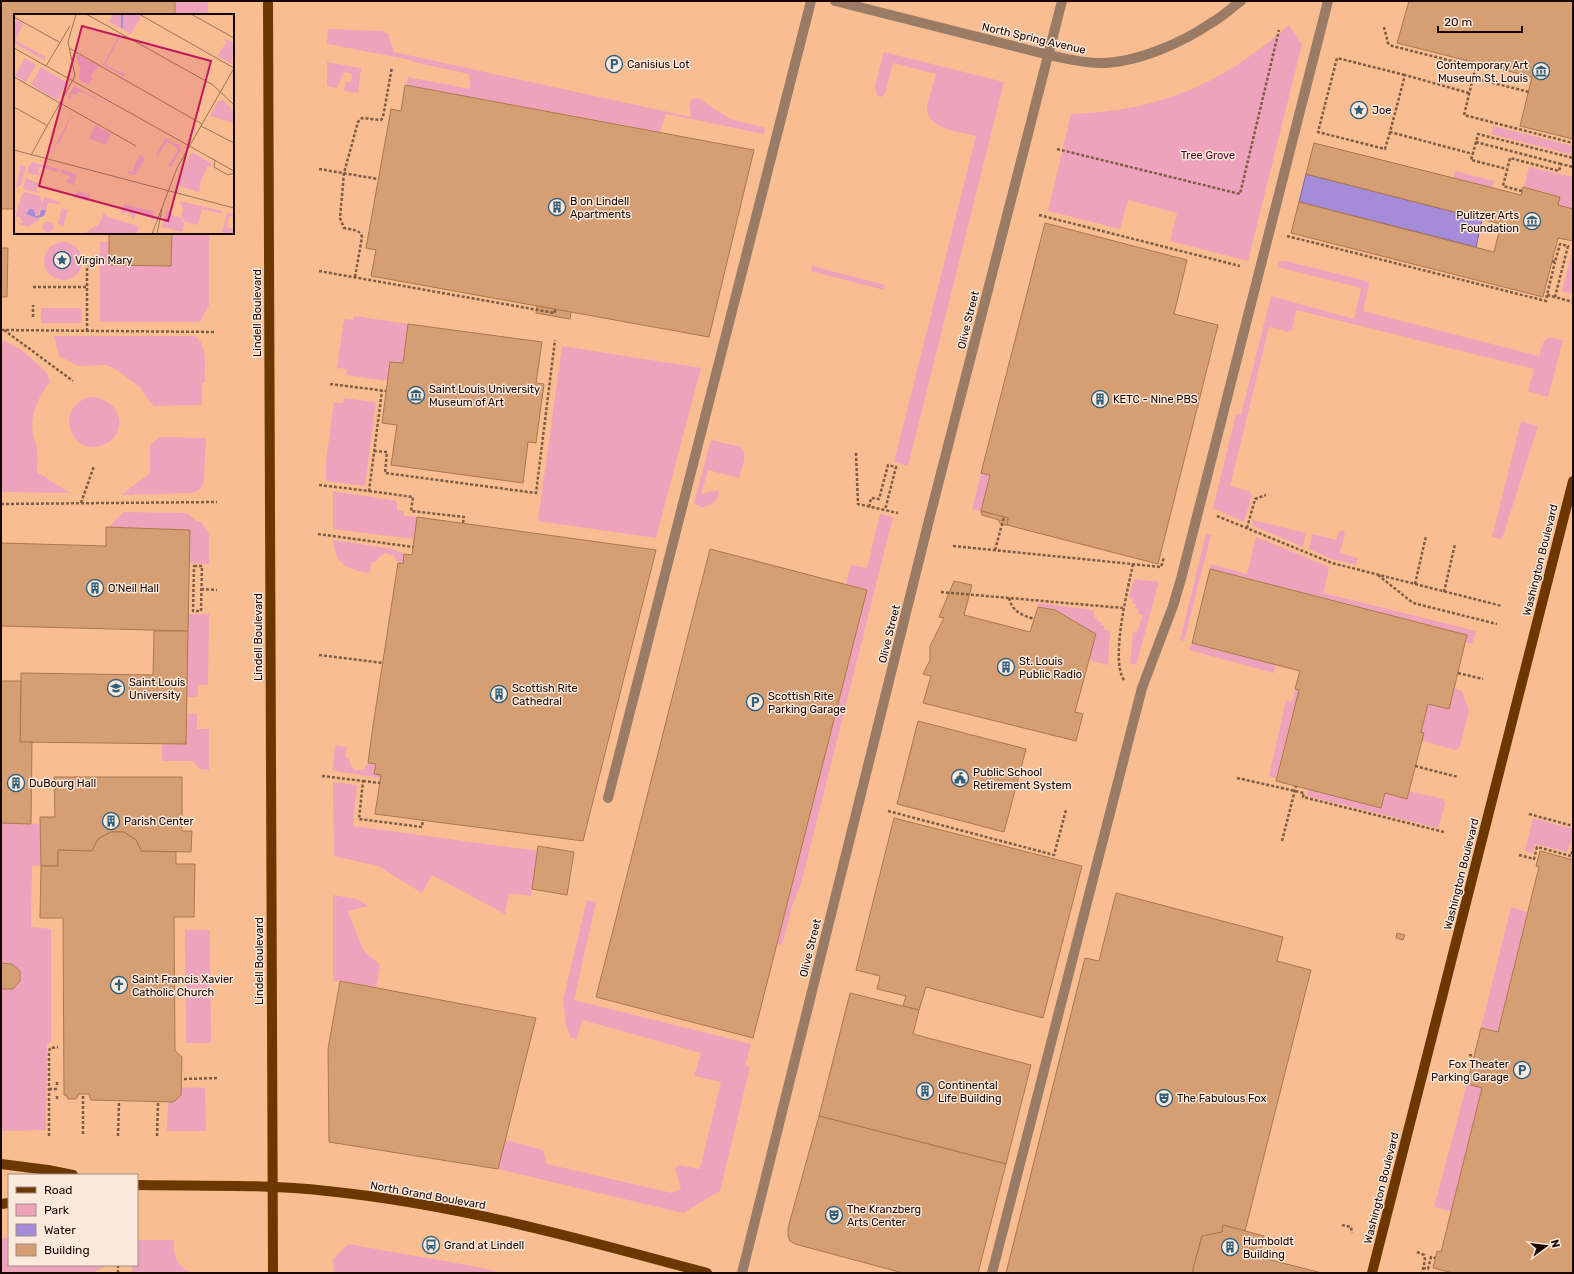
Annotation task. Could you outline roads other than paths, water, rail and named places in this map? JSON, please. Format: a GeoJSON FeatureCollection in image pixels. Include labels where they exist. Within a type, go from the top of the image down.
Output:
{"type":"FeatureCollection","features":[{"type":"Feature","properties":{"kind":"main road","name":"Lindell Boulevard"},"geometry":{"type":"LineString","coordinates":[[268,1],[273,1273]]}},
{"type":"Feature","properties":{"kind":"main road","name":"Washington Boulevard"},"geometry":{"type":"LineString","coordinates":[[1372,1273],[1573,481]]}},
{"type":"Feature","properties":{"kind":"main road"},"geometry":{"type":"LineString","coordinates":[[1,1164],[68,1174]]}},
{"type":"Feature","properties":{"kind":"main road","name":"North Grand Boulevard"},"geometry":{"type":"LineString","coordinates":[[138,1185],[326,1190],[360,1195],[503,1221],[595,1242],[707,1273]]}},
{"type":"Feature","properties":{"kind":"street"},"geometry":{"type":"LineString","coordinates":[[608,798],[811,1]]}},
{"type":"Feature","properties":{"kind":"street","name":"North Spring Avenue"},"geometry":{"type":"LineString","coordinates":[[835,1],[1049,55],[1077,61],[1101,63],[1137,57],[1162,49],[1191,36],[1212,23],[1241,1]]}},
{"type":"Feature","properties":{"kind":"street","name":"Olive Street"},"geometry":{"type":"LineString","coordinates":[[742,1273],[929,520],[1062,1]]}},
{"type":"Feature","properties":{"kind":"street"},"geometry":{"type":"LineString","coordinates":[[992,1273],[1142,688],[1173,606],[1181,579],[1328,1]]}},
{"type":"Feature","properties":{"kind":"water"},"geometry":{"type":"Polygon","coordinates":[[[1306,174],[1482,219],[1476,247],[1299,202],[1306,174]]]}},
{"type":"Feature","properties":{"kind":"place","name":"Canisius Lot"},"geometry":{"type":"Point","coordinates":[614,64]}},
{"type":"Feature","properties":{"kind":"place","name":"Contemporary Art Museum St. Louis"},"geometry":{"type":"Point","coordinates":[1541,71]}},
{"type":"Feature","properties":{"kind":"place","name":"Joe"},"geometry":{"type":"Point","coordinates":[1359,110]}},
{"type":"Feature","properties":{"kind":"place","name":"B on Lindell Apartments"},"geometry":{"type":"Point","coordinates":[557,207]}},
{"type":"Feature","properties":{"kind":"place","name":"Pulitzer Arts Foundation"},"geometry":{"type":"Point","coordinates":[1532,221]}},
{"type":"Feature","properties":{"kind":"place","name":"Virgin Mary"},"geometry":{"type":"Point","coordinates":[62,260]}},
{"type":"Feature","properties":{"kind":"place","name":"Saint Louis University Museum of Art"},"geometry":{"type":"Point","coordinates":[416,395]}},
{"type":"Feature","properties":{"kind":"place","name":"KETC - Nine PBS"},"geometry":{"type":"Point","coordinates":[1100,399]}},
{"type":"Feature","properties":{"kind":"place","name":"O'Neil Hall"},"geometry":{"type":"Point","coordinates":[95,588]}},
{"type":"Feature","properties":{"kind":"place","name":"St. Louis Public Radio"},"geometry":{"type":"Point","coordinates":[1006,667]}},
{"type":"Feature","properties":{"kind":"place","name":"Saint Louis University"},"geometry":{"type":"Point","coordinates":[116,688]}},
{"type":"Feature","properties":{"kind":"place","name":"Scottish Rite Cathedral"},"geometry":{"type":"Point","coordinates":[499,694]}},
{"type":"Feature","properties":{"kind":"place","name":"Scottish Rite Parking Garage"},"geometry":{"type":"Point","coordinates":[755,702]}},
{"type":"Feature","properties":{"kind":"place","name":"Public School Retirement System"},"geometry":{"type":"Point","coordinates":[960,778]}},
{"type":"Feature","properties":{"kind":"place","name":"DuBourg Hall"},"geometry":{"type":"Point","coordinates":[16,783]}},
{"type":"Feature","properties":{"kind":"place","name":"Parish Center"},"geometry":{"type":"Point","coordinates":[111,821]}},
{"type":"Feature","properties":{"kind":"place","name":"Saint Francis Xavier Catholic Church"},"geometry":{"type":"Point","coordinates":[119,985]}},
{"type":"Feature","properties":{"kind":"place","name":"Fox Theater Parking Garage"},"geometry":{"type":"Point","coordinates":[1522,1070]}},
{"type":"Feature","properties":{"kind":"place","name":"Continental Life Building"},"geometry":{"type":"Point","coordinates":[925,1091]}},
{"type":"Feature","properties":{"kind":"place","name":"The Fabulous Fox"},"geometry":{"type":"Point","coordinates":[1164,1098]}},
{"type":"Feature","properties":{"kind":"place","name":"The Kranzberg Arts Center"},"geometry":{"type":"Point","coordinates":[834,1215]}},
{"type":"Feature","properties":{"kind":"place","name":"Grand at Lindell"},"geometry":{"type":"Point","coordinates":[431,1245]}},
{"type":"Feature","properties":{"kind":"place","name":"Humboldt Building"},"geometry":{"type":"Point","coordinates":[1230,1247]}},
{"type":"Feature","properties":{"kind":"park label","name":"Tree Grove"},"geometry":{"type":"Point","coordinates":[1208,155]}}]}
